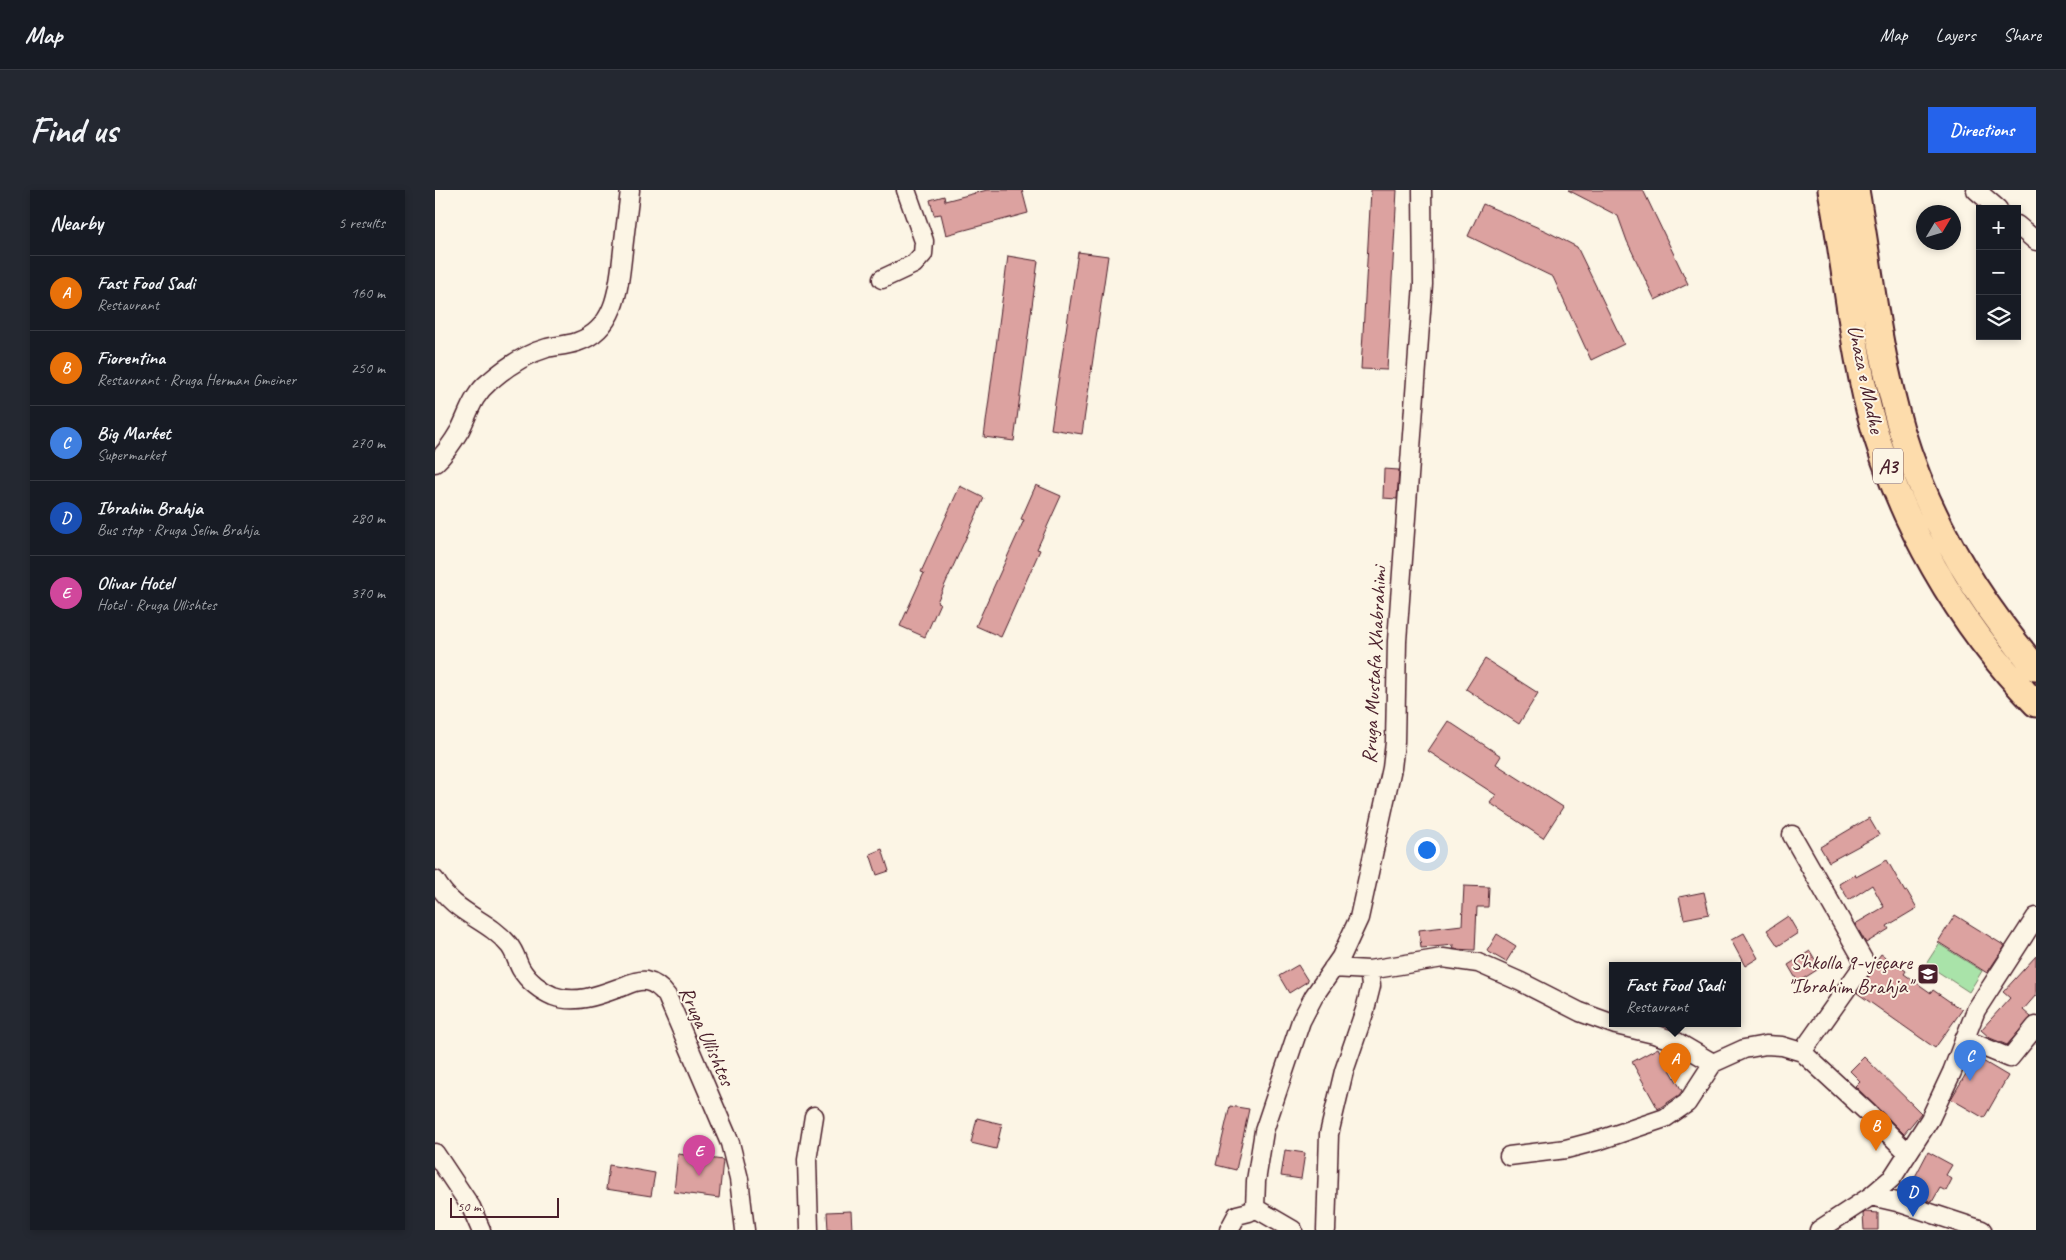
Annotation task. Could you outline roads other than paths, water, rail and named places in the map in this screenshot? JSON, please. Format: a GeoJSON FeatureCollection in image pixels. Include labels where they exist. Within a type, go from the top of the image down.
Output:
{"type":"FeatureCollection","features":[{"type":"Feature","properties":{"kind":"highway","name":"Unaza e Madhe"},"geometry":{"type":"LineString","coordinates":[[1831,190],[1857,351],[1869,410],[1895,485],[1915,532],[1967,620],[1998,661],[2036,704]]}},
{"type":"Feature","properties":{"kind":"highway","name":"Unaza e Madhe"},"geometry":{"type":"LineString","coordinates":[[1856,190],[1880,339],[1901,430],[1917,473],[1935,516],[1981,599],[2036,668]]}},
{"type":"Feature","properties":{"kind":"street"},"geometry":{"type":"LineString","coordinates":[[435,463],[442,457],[459,431],[477,393],[488,382],[523,358],[546,349],[578,342],[593,334],[605,322],[615,305],[619,287],[630,190]]}},
{"type":"Feature","properties":{"kind":"street"},"geometry":{"type":"LineString","coordinates":[[882,279],[914,264],[930,252],[924,241],[906,190]]}},
{"type":"Feature","properties":{"kind":"street","name":"Rruga Mustafa Xhabrahimi"},"geometry":{"type":"LineString","coordinates":[[1255,1208],[1256,1181],[1264,1132],[1280,1079],[1301,1021],[1314,996],[1341,957],[1359,918],[1395,742],[1397,642],[1423,284],[1422,190]]}},
{"type":"Feature","properties":{"kind":"street"},"geometry":{"type":"LineString","coordinates":[[1976,190],[1993,205]]}},
{"type":"Feature","properties":{"kind":"street"},"geometry":{"type":"LineString","coordinates":[[2021,228],[2036,241]]}},
{"type":"Feature","properties":{"kind":"street"},"geometry":{"type":"LineString","coordinates":[[1792,835],[1865,963],[1801,1052]]}},
{"type":"Feature","properties":{"kind":"street","name":"Rruga Ullishtes"},"geometry":{"type":"LineString","coordinates":[[435,880],[441,892],[460,910],[497,934],[510,946],[522,970],[538,988],[553,996],[568,1000],[592,997],[645,980],[661,988],[667,996],[729,1142],[739,1179],[745,1230]]}},
{"type":"Feature","properties":{"kind":"street"},"geometry":{"type":"LineString","coordinates":[[1819,1230],[1871,1196],[1892,1178],[1932,1114],[1952,1072],[1975,1010],[2036,917]]}},
{"type":"Feature","properties":{"kind":"street"},"geometry":{"type":"LineString","coordinates":[[1333,968],[1369,970],[1443,958],[1478,963],[1521,982],[1579,1012],[1609,1023]]}},
{"type":"Feature","properties":{"kind":"street"},"geometry":{"type":"LineString","coordinates":[[1326,1230],[1329,1134],[1345,1071],[1371,986],[1369,970]]}},
{"type":"Feature","properties":{"kind":"street"},"geometry":{"type":"LineString","coordinates":[[1964,1039],[2010,1058],[2036,1026]]}},
{"type":"Feature","properties":{"kind":"street"},"geometry":{"type":"LineString","coordinates":[[1624,1027],[1677,1042],[1713,1062]]}},
{"type":"Feature","properties":{"kind":"street"},"geometry":{"type":"LineString","coordinates":[[1509,1156],[1566,1149],[1600,1140],[1665,1118],[1687,1104],[1713,1062],[1744,1049],[1766,1045],[1782,1046],[1801,1052],[1867,1112],[1908,1153]]}},
{"type":"Feature","properties":{"kind":"street"},"geometry":{"type":"LineString","coordinates":[[809,1230],[807,1160],[814,1116]]}},
{"type":"Feature","properties":{"kind":"street"},"geometry":{"type":"LineString","coordinates":[[435,1153],[471,1207],[481,1230]]}},
{"type":"Feature","properties":{"kind":"street"},"geometry":{"type":"LineString","coordinates":[[1871,1196],[1897,1202],[1982,1230]]}},
{"type":"Feature","properties":{"kind":"street"},"geometry":{"type":"LineString","coordinates":[[1229,1230],[1237,1215],[1249,1212],[1255,1208],[1293,1230]]}},
{"type":"Feature","properties":{"kind":"place","name":"Shkolla 9-vjeçare \"Ibrahim Brahja\""},"geometry":{"type":"Point","coordinates":[1928,974]}},
{"type":"Feature","properties":{"kind":"place","name":"Big Market"},"geometry":{"type":"Point","coordinates":[1970,1081]}},
{"type":"Feature","properties":{"kind":"place","name":"Fast Food Sadi"},"geometry":{"type":"Point","coordinates":[1675,1084]}},
{"type":"Feature","properties":{"kind":"place","name":"Fiorentina"},"geometry":{"type":"Point","coordinates":[1876,1151]}},
{"type":"Feature","properties":{"kind":"place","name":"Olivar Hotel"},"geometry":{"type":"Point","coordinates":[699,1176]}},
{"type":"Feature","properties":{"kind":"place","name":"Ibrahim Brahja"},"geometry":{"type":"Point","coordinates":[1913,1217]}}]}
